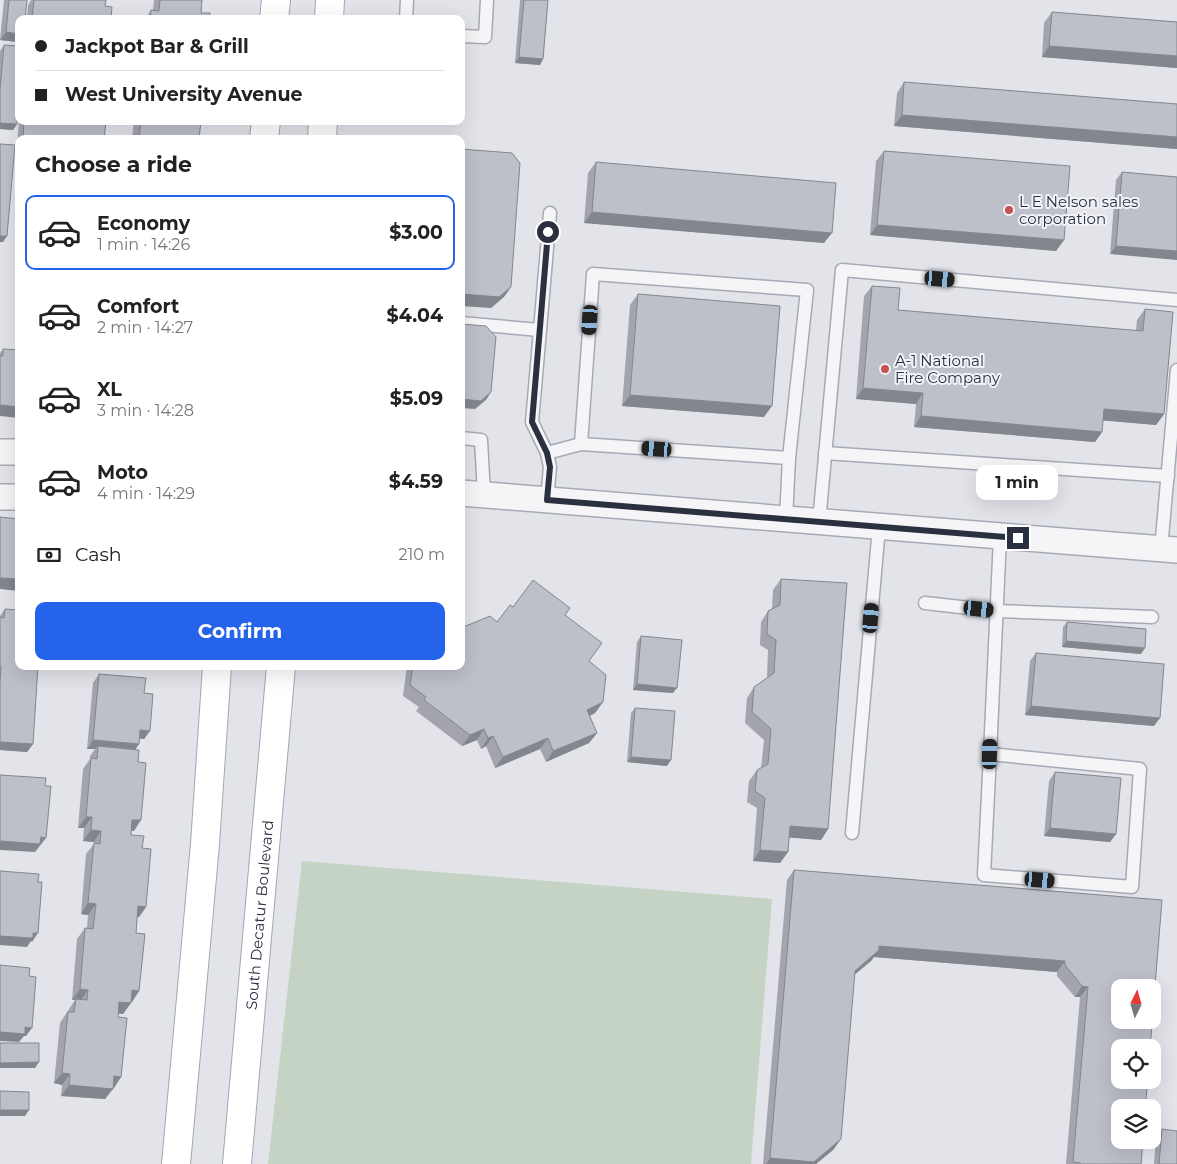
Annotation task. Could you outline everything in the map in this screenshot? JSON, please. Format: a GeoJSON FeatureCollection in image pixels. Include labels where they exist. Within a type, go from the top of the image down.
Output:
{"type":"FeatureCollection","features":[{"type":"Feature","properties":{"kind":"main road"},"geometry":{"type":"LineString","coordinates":[[274,15],[276,0]]}},
{"type":"Feature","properties":{"kind":"main road"},"geometry":{"type":"LineString","coordinates":[[329,15],[330,0]]}},
{"type":"Feature","properties":{"kind":"main road"},"geometry":{"type":"LineString","coordinates":[[176,1164],[205,844],[217,670]]}},
{"type":"Feature","properties":{"kind":"main road","name":"South Decatur Boulevard"},"geometry":{"type":"LineString","coordinates":[[237,1164],[281,670]]}},
{"type":"Feature","properties":{"kind":"street"},"geometry":{"type":"LineString","coordinates":[[0,452],[15,452]]}},
{"type":"Feature","properties":{"kind":"street"},"geometry":{"type":"LineString","coordinates":[[473,494],[1169,550]]}},
{"type":"Feature","properties":{"kind":"street"},"geometry":{"type":"LineString","coordinates":[[0,498],[15,497]]}},
{"type":"Feature","properties":{"kind":"lane"},"geometry":{"type":"LineString","coordinates":[[406,15],[407,0]]}},
{"type":"Feature","properties":{"kind":"lane"},"geometry":{"type":"LineString","coordinates":[[465,36],[485,37],[487,0]]}},
{"type":"Feature","properties":{"kind":"lane"},"geometry":{"type":"LineString","coordinates":[[547,500],[550,467],[547,453],[532,422],[550,212]]}},
{"type":"Feature","properties":{"kind":"lane"},"geometry":{"type":"LineString","coordinates":[[819,522],[842,270],[1177,300]]}},
{"type":"Feature","properties":{"kind":"lane"},"geometry":{"type":"LineString","coordinates":[[581,444],[593,274],[807,290],[789,458],[786,520]]}},
{"type":"Feature","properties":{"kind":"lane"},"geometry":{"type":"LineString","coordinates":[[465,323],[540,330]]}},
{"type":"Feature","properties":{"kind":"lane"},"geometry":{"type":"LineString","coordinates":[[1169,550],[1168,476],[1177,370]]}},
{"type":"Feature","properties":{"kind":"lane"},"geometry":{"type":"LineString","coordinates":[[465,438],[480,440],[473,494]]}},
{"type":"Feature","properties":{"kind":"lane"},"geometry":{"type":"LineString","coordinates":[[547,453],[581,444],[789,458]]}},
{"type":"Feature","properties":{"kind":"lane"},"geometry":{"type":"LineString","coordinates":[[825,453],[1168,476]]}},
{"type":"Feature","properties":{"kind":"lane"},"geometry":{"type":"LineString","coordinates":[[852,834],[879,527]]}},
{"type":"Feature","properties":{"kind":"lane"},"geometry":{"type":"LineString","coordinates":[[990,754],[1140,769],[1132,887],[984,875],[1000,537]]}},
{"type":"Feature","properties":{"kind":"lane"},"geometry":{"type":"LineString","coordinates":[[925,603],[996,611],[1152,617]]}},
{"type":"Feature","properties":{"kind":"green space"},"geometry":{"type":"Polygon","coordinates":[[[302,861],[772,899],[751,1164],[268,1164],[302,861]]]}},
{"type":"Feature","properties":{"kind":"building"},"geometry":{"type":"Polygon","coordinates":[[[9,0],[27,0],[25,15],[15,15],[15,33],[6,32],[9,0]]]}},
{"type":"Feature","properties":{"kind":"building"},"geometry":{"type":"Polygon","coordinates":[[[34,0],[106,0],[105,6],[112,7],[111,15],[32,15],[34,0]]]}},
{"type":"Feature","properties":{"kind":"building"},"geometry":{"type":"Polygon","coordinates":[[[160,0],[202,0],[201,13],[210,13],[210,15],[150,15],[151,10],[159,11],[160,0]]]}},
{"type":"Feature","properties":{"kind":"building"},"geometry":{"type":"Polygon","coordinates":[[[524,0],[548,0],[543,59],[519,57],[524,0]]]}},
{"type":"Feature","properties":{"kind":"building"},"geometry":{"type":"Polygon","coordinates":[[[1052,12],[1177,22],[1177,56],[1049,46],[1052,12]]]}},
{"type":"Feature","properties":{"kind":"building"},"geometry":{"type":"Polygon","coordinates":[[[4,45],[15,46],[15,124],[0,123],[0,90],[4,45]]]}},
{"type":"Feature","properties":{"kind":"building"},"geometry":{"type":"Polygon","coordinates":[[[904,82],[1177,104],[1177,137],[902,115],[904,82]]]}},
{"type":"Feature","properties":{"kind":"building"},"geometry":{"type":"Polygon","coordinates":[[[24,125],[106,125],[104,135],[23,135],[24,125]]]}},
{"type":"Feature","properties":{"kind":"building"},"geometry":{"type":"Polygon","coordinates":[[[141,125],[201,125],[199,135],[139,135],[141,125]]]}},
{"type":"Feature","properties":{"kind":"building"},"geometry":{"type":"Polygon","coordinates":[[[0,144],[15,145],[7,236],[0,236],[0,144]]]}},
{"type":"Feature","properties":{"kind":"building"},"geometry":{"type":"Polygon","coordinates":[[[465,149],[512,153],[520,163],[511,287],[499,297],[465,294],[465,149]]]}},
{"type":"Feature","properties":{"kind":"building"},"geometry":{"type":"Polygon","coordinates":[[[884,151],[1070,166],[1064,240],[877,225],[884,151]]]}},
{"type":"Feature","properties":{"kind":"building"},"geometry":{"type":"Polygon","coordinates":[[[596,162],[836,183],[832,233],[592,212],[596,162]]]}},
{"type":"Feature","properties":{"kind":"building"},"geometry":{"type":"Polygon","coordinates":[[[1122,172],[1177,177],[1177,251],[1116,246],[1122,172]]]}},
{"type":"Feature","properties":{"kind":"building"},"geometry":{"type":"Polygon","coordinates":[[[872,286],[900,288],[898,310],[1143,331],[1145,309],[1173,312],[1164,414],[1104,409],[1102,432],[921,416],[923,393],[863,388],[872,286]]]}},
{"type":"Feature","properties":{"kind":"building"},"geometry":{"type":"Polygon","coordinates":[[[638,294],[780,306],[772,406],[630,395],[638,294]]]}},
{"type":"Feature","properties":{"kind":"building"},"geometry":{"type":"Polygon","coordinates":[[[465,324],[486,326],[496,337],[491,392],[481,401],[465,399],[465,324]]]}},
{"type":"Feature","properties":{"kind":"building"},"geometry":{"type":"Polygon","coordinates":[[[3,349],[15,350],[15,407],[0,405],[0,356],[3,356],[3,349]]]}},
{"type":"Feature","properties":{"kind":"building"},"geometry":{"type":"Polygon","coordinates":[[[0,517],[15,519],[15,579],[0,578],[0,517]]]}},
{"type":"Feature","properties":{"kind":"building"},"geometry":{"type":"Polygon","coordinates":[[[781,579],[847,583],[828,829],[790,826],[788,852],[760,850],[765,798],[755,791],[757,770],[768,764],[771,729],[752,712],[754,687],[774,673],[776,640],[767,634],[768,611],[780,605],[781,579]]]}},
{"type":"Feature","properties":{"kind":"building"},"geometry":{"type":"Polygon","coordinates":[[[533,580],[570,608],[565,615],[602,643],[589,661],[606,675],[603,702],[587,710],[597,733],[553,751],[548,738],[503,757],[493,736],[488,738],[484,729],[470,735],[424,700],[426,697],[410,685],[412,670],[465,670],[465,626],[490,616],[497,622],[510,605],[513,607],[533,580]]]}},
{"type":"Feature","properties":{"kind":"building"},"geometry":{"type":"Polygon","coordinates":[[[5,609],[15,610],[15,670],[38,670],[33,744],[0,742],[0,617],[4,618],[5,609]]]}},
{"type":"Feature","properties":{"kind":"building"},"geometry":{"type":"Polygon","coordinates":[[[1067,622],[1146,629],[1145,648],[1066,641],[1067,622]]]}},
{"type":"Feature","properties":{"kind":"building"},"geometry":{"type":"Polygon","coordinates":[[[641,636],[682,640],[677,688],[637,684],[641,636]]]}},
{"type":"Feature","properties":{"kind":"building"},"geometry":{"type":"Polygon","coordinates":[[[1036,653],[1164,664],[1160,718],[1031,706],[1036,653]]]}},
{"type":"Feature","properties":{"kind":"building"},"geometry":{"type":"Polygon","coordinates":[[[99,674],[146,678],[144,693],[153,694],[150,731],[140,730],[139,744],[93,740],[99,674]]]}},
{"type":"Feature","properties":{"kind":"building"},"geometry":{"type":"Polygon","coordinates":[[[635,708],[675,711],[671,760],[631,757],[635,708]]]}},
{"type":"Feature","properties":{"kind":"building"},"geometry":{"type":"Polygon","coordinates":[[[98,746],[139,750],[138,762],[146,763],[141,820],[132,820],[131,835],[144,836],[142,848],[151,849],[146,907],[138,906],[136,933],[145,934],[139,991],[132,990],[131,1003],[119,1002],[118,1017],[127,1018],[121,1077],[114,1076],[113,1089],[69,1085],[70,1074],[62,1073],[68,1012],[74,1012],[76,999],[87,1000],[88,990],[80,989],[85,928],[93,929],[96,904],[88,903],[94,843],[100,844],[101,831],[91,830],[92,817],[86,817],[91,758],[97,759],[98,746]]]}},
{"type":"Feature","properties":{"kind":"building"},"geometry":{"type":"Polygon","coordinates":[[[1055,772],[1121,778],[1116,834],[1050,828],[1055,772]]]}},
{"type":"Feature","properties":{"kind":"building"},"geometry":{"type":"Polygon","coordinates":[[[0,775],[46,778],[45,786],[51,786],[46,838],[41,837],[40,844],[0,841],[0,775]]]}},
{"type":"Feature","properties":{"kind":"building"},"geometry":{"type":"Polygon","coordinates":[[[794,870],[1162,900],[1156,979],[1111,979],[1111,1029],[1152,1029],[1151,1039],[1111,1039],[1111,1089],[1147,1089],[1146,1099],[1111,1099],[1111,1149],[1142,1149],[1141,1164],[1081,1164],[1073,1162],[1088,987],[1082,986],[1065,965],[1065,961],[879,946],[879,950],[855,971],[841,1139],[814,1162],[770,1158],[794,870]]]}},
{"type":"Feature","properties":{"kind":"building"},"geometry":{"type":"Polygon","coordinates":[[[0,871],[39,874],[38,882],[42,882],[38,933],[33,933],[33,938],[0,936],[0,871]]]}},
{"type":"Feature","properties":{"kind":"building"},"geometry":{"type":"Polygon","coordinates":[[[0,965],[30,968],[29,976],[36,977],[32,1028],[25,1027],[25,1034],[0,1032],[0,965]]]}},
{"type":"Feature","properties":{"kind":"building"},"geometry":{"type":"Polygon","coordinates":[[[0,1043],[39,1043],[39,1062],[0,1063],[0,1043]]]}},
{"type":"Feature","properties":{"kind":"building"},"geometry":{"type":"Polygon","coordinates":[[[0,1091],[29,1092],[29,1110],[0,1110],[0,1091]]]}},
{"type":"Feature","properties":{"kind":"building"},"geometry":{"type":"Polygon","coordinates":[[[1162,1129],[1177,1131],[1177,1164],[1159,1164],[1162,1129]]]}},
{"type":"Feature","properties":{"kind":"place","name":"L E Nelson sales corporation"},"geometry":{"type":"Point","coordinates":[1009,210]}},
{"type":"Feature","properties":{"kind":"place","name":"A-1 National Fire Company"},"geometry":{"type":"Point","coordinates":[885,369]}},
{"type":"Feature","properties":{"kind":"route"},"geometry":{"type":"LineString","coordinates":[[548,232],[532,422],[547,453],[550,467],[547,500],[1018,538]]}}]}
